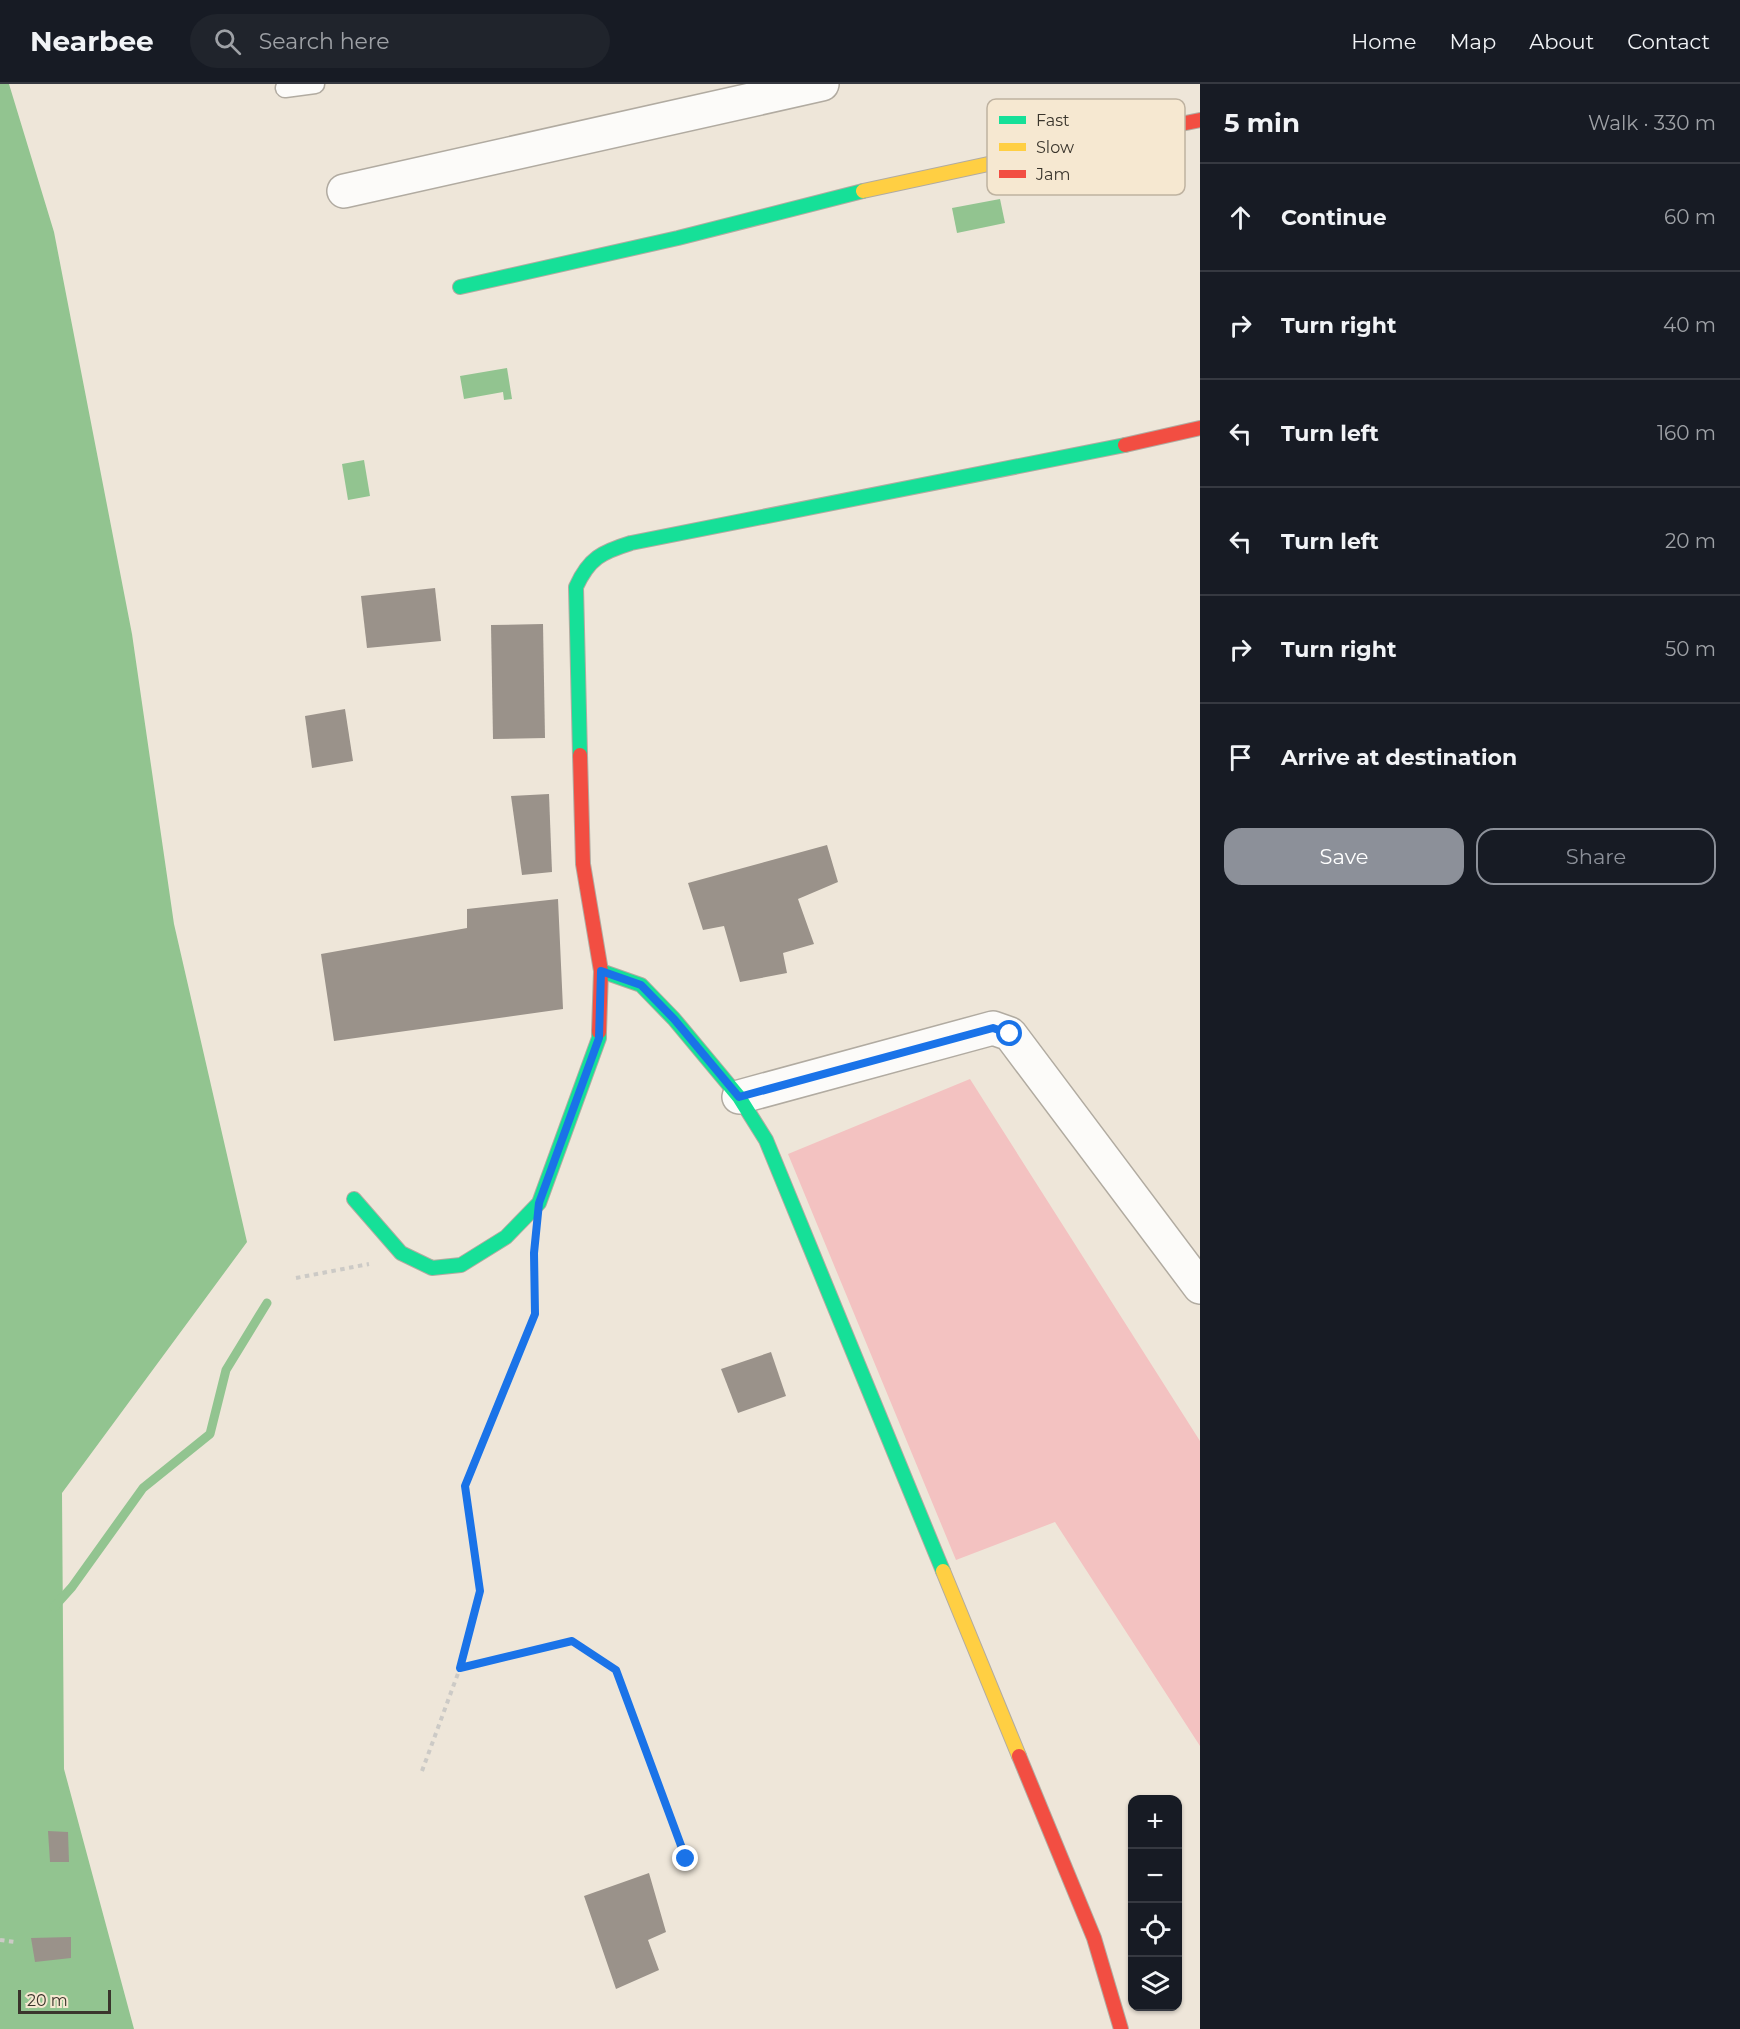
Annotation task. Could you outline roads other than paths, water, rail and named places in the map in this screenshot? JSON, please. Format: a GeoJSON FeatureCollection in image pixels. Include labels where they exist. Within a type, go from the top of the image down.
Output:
{"type":"FeatureCollection","features":[{"type":"Feature","properties":{"kind":"street"},"geometry":{"type":"LineString","coordinates":[[344,191],[822,84]]}},
{"type":"Feature","properties":{"kind":"street"},"geometry":{"type":"LineString","coordinates":[[1185,123],[1200,120]]}},
{"type":"Feature","properties":{"kind":"street"},"geometry":{"type":"LineString","coordinates":[[460,287],[678,238],[882,186],[987,164]]}},
{"type":"Feature","properties":{"kind":"street"},"geometry":{"type":"LineString","coordinates":[[354,1199],[401,1253],[432,1268],[461,1265],[506,1238],[539,1203],[599,1038],[601,971],[583,864],[576,587],[583,571],[592,559],[605,551],[631,543],[1126,446],[1200,428]]}},
{"type":"Feature","properties":{"kind":"street"},"geometry":{"type":"LineString","coordinates":[[601,971],[641,985],[674,1019],[739,1097],[766,1140],[1085,1915],[1121,2029]]}},
{"type":"Feature","properties":{"kind":"street"},"geometry":{"type":"LineString","coordinates":[[739,1097],[993,1028],[1010,1034],[1040,1077],[1200,1287]]}},
{"type":"Feature","properties":{"kind":"lane"},"geometry":{"type":"LineString","coordinates":[[285,88],[315,84]]}},
{"type":"Feature","properties":{"kind":"waterway"},"geometry":{"type":"LineString","coordinates":[[54,1607],[72,1587],[143,1488],[210,1434],[226,1370],[267,1303]]}}]}
